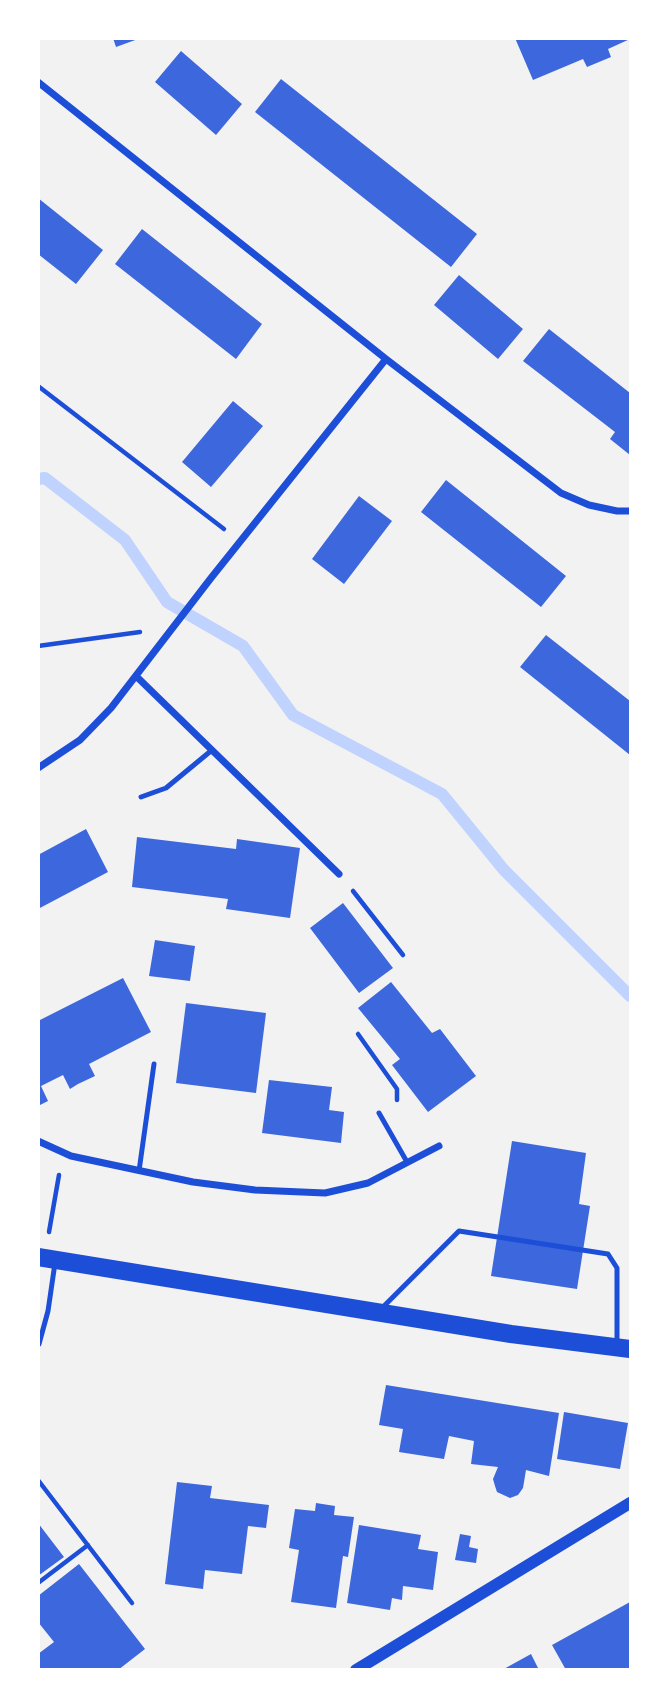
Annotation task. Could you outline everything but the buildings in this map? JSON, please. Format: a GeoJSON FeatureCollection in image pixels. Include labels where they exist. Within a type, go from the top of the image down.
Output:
{"type":"FeatureCollection","features":[{"type":"Feature","properties":{"kind":"main road"},"geometry":{"type":"LineString","coordinates":[[47,1259],[511,1334],[624,1348]]}},
{"type":"Feature","properties":{"kind":"street"},"geometry":{"type":"LineString","coordinates":[[38,82],[386,359],[562,493],[589,505],[617,511],[631,510]]}},
{"type":"Feature","properties":{"kind":"street"},"geometry":{"type":"LineString","coordinates":[[38,768],[80,740],[111,708],[386,359]]}},
{"type":"Feature","properties":{"kind":"street"},"geometry":{"type":"LineString","coordinates":[[136,676],[339,874]]}},
{"type":"Feature","properties":{"kind":"street"},"geometry":{"type":"LineString","coordinates":[[38,1141],[71,1157],[194,1182],[255,1190],[325,1193],[368,1183],[439,1146]]}},
{"type":"Feature","properties":{"kind":"street"},"geometry":{"type":"LineString","coordinates":[[356,1670],[631,1503]]}},
{"type":"Feature","properties":{"kind":"lane"},"geometry":{"type":"LineString","coordinates":[[141,797],[166,788],[212,750]]}},
{"type":"Feature","properties":{"kind":"lane"},"geometry":{"type":"LineString","coordinates":[[139,1171],[154,1064]]}},
{"type":"Feature","properties":{"kind":"lane"},"geometry":{"type":"LineString","coordinates":[[379,1113],[407,1162]]}},
{"type":"Feature","properties":{"kind":"lane"},"geometry":{"type":"LineString","coordinates":[[378,1312],[459,1231],[608,1254],[617,1268],[624,1348]]}},
{"type":"Feature","properties":{"kind":"lane"},"geometry":{"type":"LineString","coordinates":[[39,1344],[48,1311],[47,1259]]}},
{"type":"Feature","properties":{"kind":"path"},"geometry":{"type":"LineString","coordinates":[[38,386],[241,542]]}},
{"type":"Feature","properties":{"kind":"path"},"geometry":{"type":"LineString","coordinates":[[38,646],[172,628]]}},
{"type":"Feature","properties":{"kind":"path"},"geometry":{"type":"LineString","coordinates":[[339,874],[402,955]]}},
{"type":"Feature","properties":{"kind":"path"},"geometry":{"type":"LineString","coordinates":[[358,1034],[397,1089],[398,1099],[379,1113]]}},
{"type":"Feature","properties":{"kind":"path"},"geometry":{"type":"LineString","coordinates":[[52,1208],[59,1177]]}},
{"type":"Feature","properties":{"kind":"path"},"geometry":{"type":"LineString","coordinates":[[38,1479],[132,1603]]}},
{"type":"Feature","properties":{"kind":"path"},"geometry":{"type":"LineString","coordinates":[[38,1584],[88,1545]]}},
{"type":"Feature","properties":{"kind":"waterway"},"geometry":{"type":"LineString","coordinates":[[38,479],[45,478],[125,540],[167,602],[243,646],[293,715],[442,794],[504,870],[630,996]]}}]}
